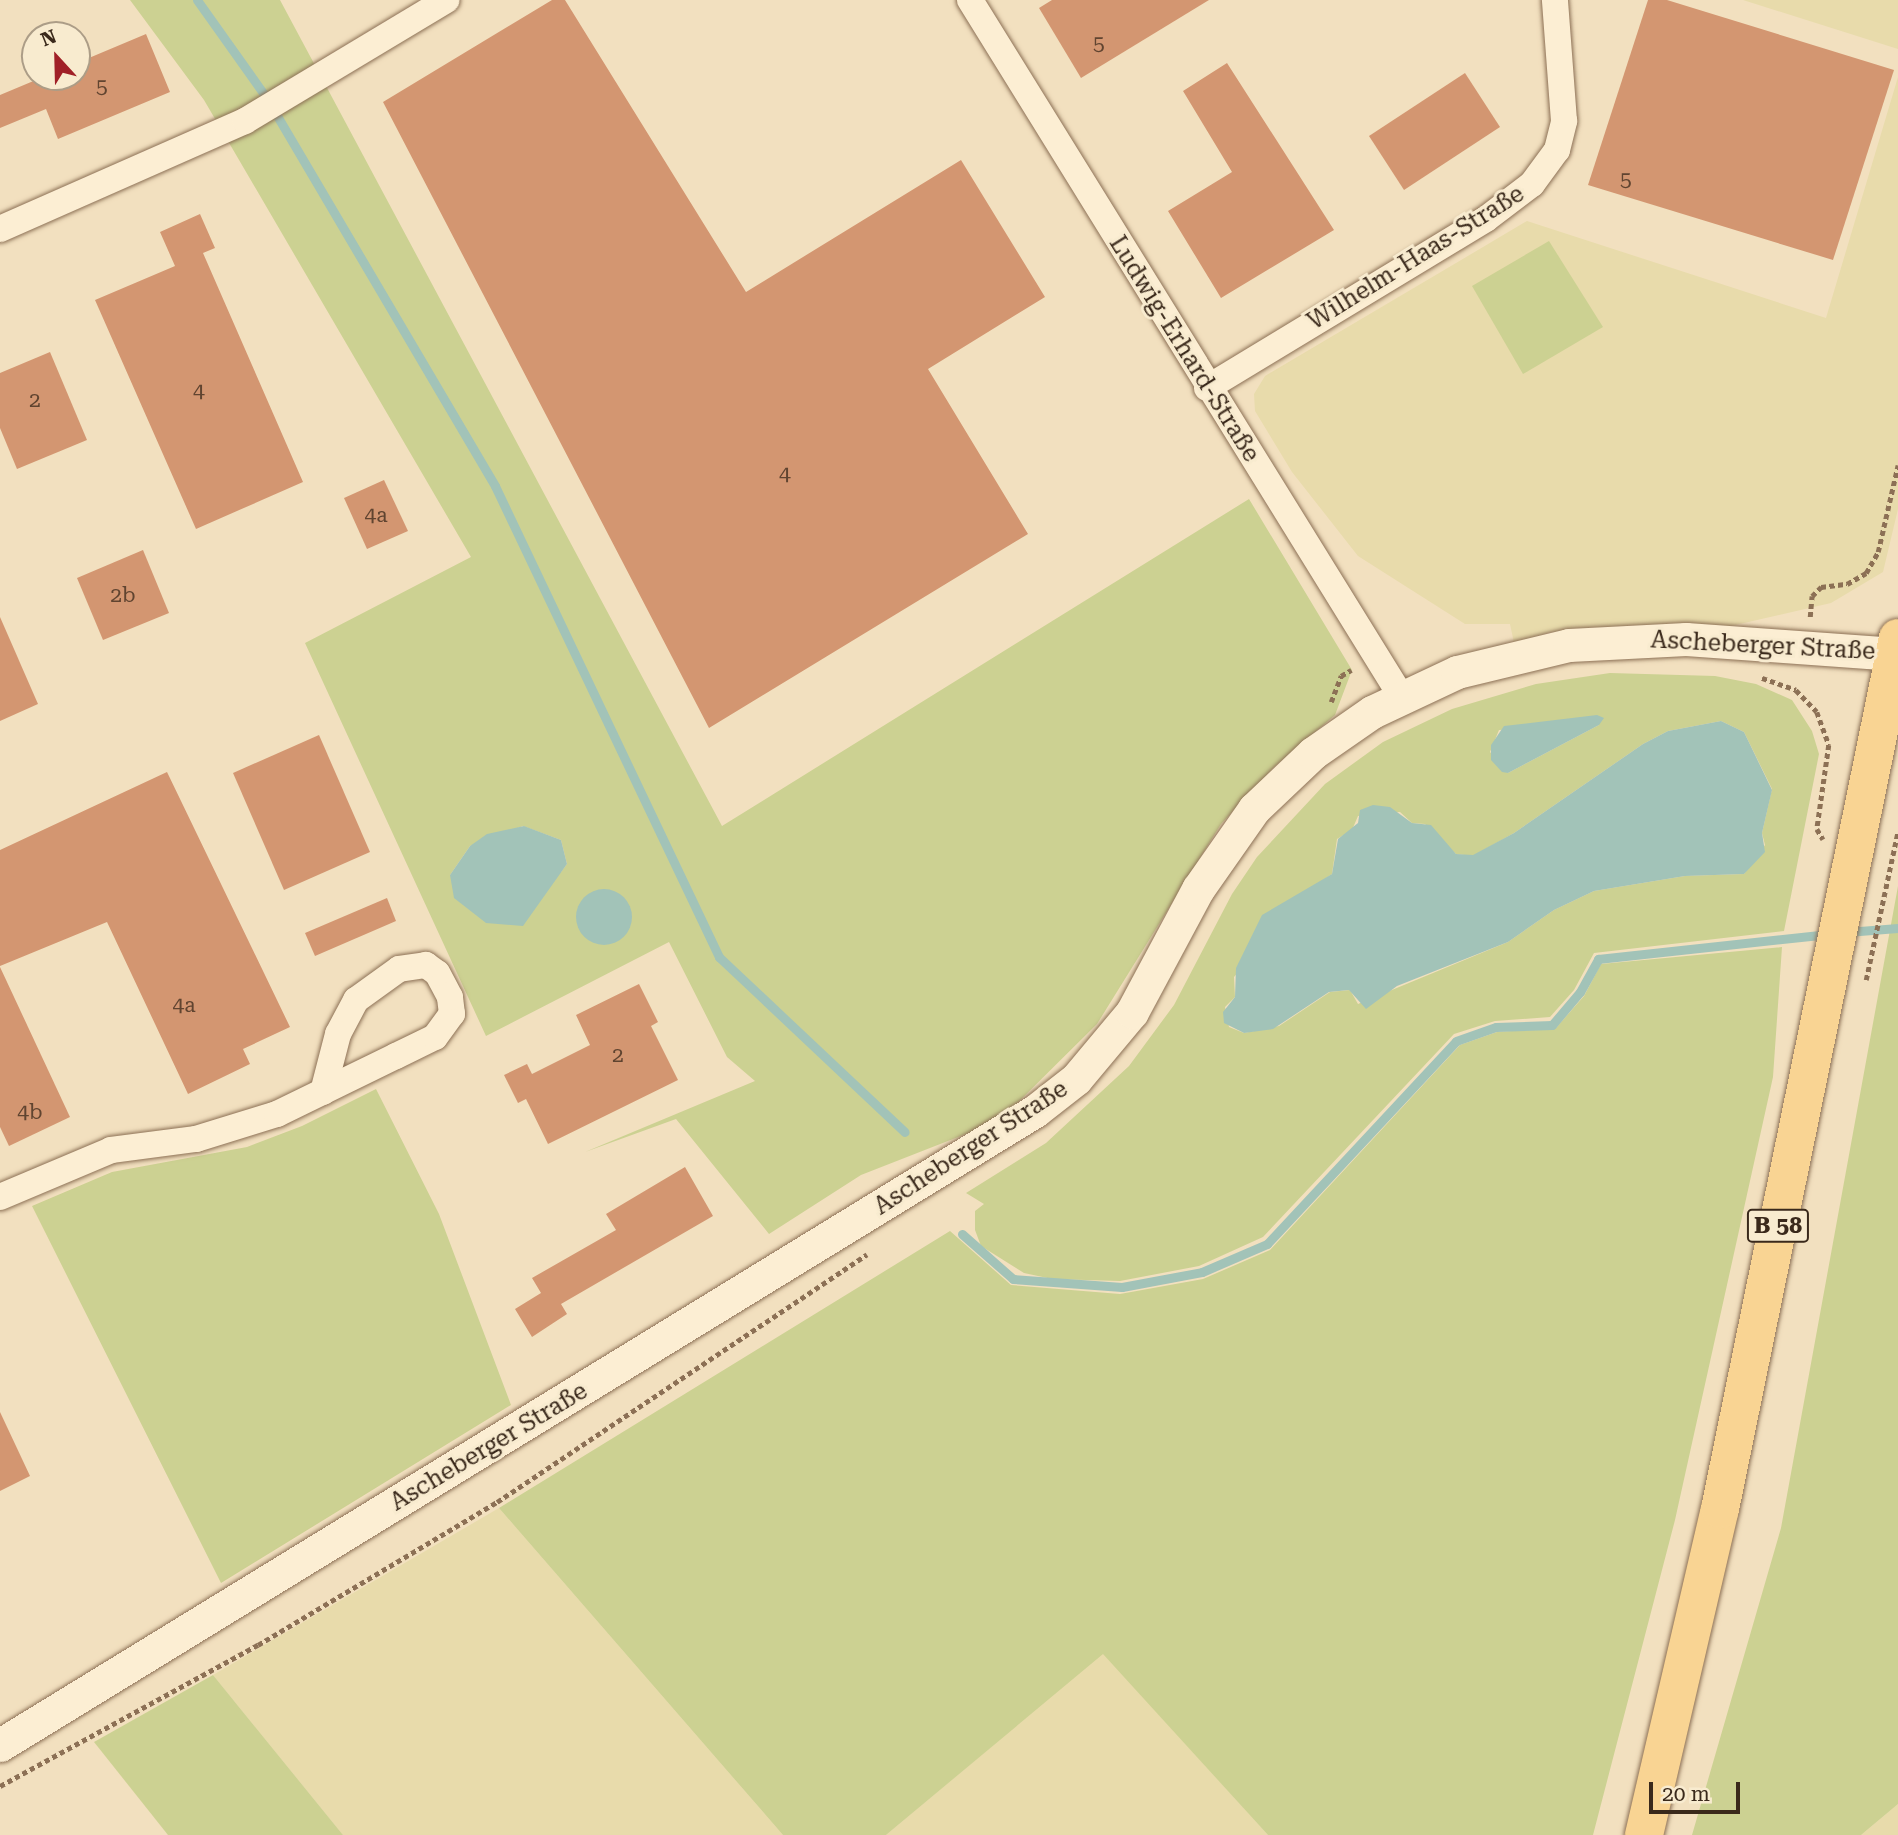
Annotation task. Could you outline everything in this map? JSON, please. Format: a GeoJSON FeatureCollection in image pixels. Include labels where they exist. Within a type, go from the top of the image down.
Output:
{"type":"FeatureCollection","features":[{"type":"Feature","properties":{"kind":"main road","name":"B 58"},"geometry":{"type":"LineString","coordinates":[[1644,1835],[1720,1509],[1897,649]]}},
{"type":"Feature","properties":{"kind":"street"},"geometry":{"type":"LineString","coordinates":[[0,229],[245,121],[446,0]]}},
{"type":"Feature","properties":{"kind":"street","name":"Ludwig-Erhard-Straße"},"geometry":{"type":"LineString","coordinates":[[970,0],[1207,388],[1401,696]]}},
{"type":"Feature","properties":{"kind":"street","name":"Wilhelm-Haas-Straße"},"geometry":{"type":"LineString","coordinates":[[1207,388],[1486,219],[1532,184],[1557,150],[1564,121],[1555,0]]}},
{"type":"Feature","properties":{"kind":"street","name":"Ascheberger Straße"},"geometry":{"type":"LineString","coordinates":[[0,1745],[1035,1111],[1076,1079],[1132,1012],[1198,889],[1254,809],[1313,753],[1401,696],[1490,662],[1569,645],[1686,639],[1897,649]]}},
{"type":"Feature","properties":{"kind":"street"},"geometry":{"type":"LineString","coordinates":[[0,1197],[111,1150],[223,1132],[277,1114],[323,1092],[435,1037],[446,1027],[452,1014],[450,997],[437,973],[426,965],[399,968],[356,1000],[338,1034],[323,1092]]}},
{"type":"Feature","properties":{"kind":"path"},"geometry":{"type":"LineString","coordinates":[[1806,646],[1812,596],[1821,587],[1847,584],[1866,573],[1878,552],[1898,466]]}},
{"type":"Feature","properties":{"kind":"path"},"geometry":{"type":"LineString","coordinates":[[1876,936],[1898,831]]}},
{"type":"Feature","properties":{"kind":"shaded area"},"geometry":{"type":"Polygon","coordinates":[[[1743,0],[1898,0],[1898,49],[1743,0]]]}},
{"type":"Feature","properties":{"kind":"shaded area"},"geometry":{"type":"Polygon","coordinates":[[[1898,77],[1898,509],[1883,572],[1831,603],[1731,626],[1649,625],[1550,632],[1514,643],[1510,624],[1465,624],[1358,556],[1292,472],[1255,411],[1254,394],[1265,376],[1527,221],[1826,318],[1898,77]]]}},
{"type":"Feature","properties":{"kind":"shaded area"},"geometry":{"type":"Polygon","coordinates":[[[499,1508],[783,1835],[343,1835],[213,1675],[499,1508]]]}},
{"type":"Feature","properties":{"kind":"shaded area"},"geometry":{"type":"Polygon","coordinates":[[[1103,1653],[1268,1835],[886,1835],[1103,1653]]]}},
{"type":"Feature","properties":{"kind":"shaded area"},"geometry":{"type":"Polygon","coordinates":[[[1898,1804],[1898,1835],[1861,1835],[1898,1804]]]}},
{"type":"Feature","properties":{"kind":"green space"},"geometry":{"type":"Polygon","coordinates":[[[130,0],[280,0],[722,826],[1249,499],[1352,670],[1335,715],[1274,767],[1221,824],[1097,1024],[999,1121],[861,1175],[769,1234],[676,1119],[585,1152],[755,1081],[727,1057],[669,942],[486,1036],[305,643],[471,557],[204,100],[130,0]],[[523,826],[470,846],[450,875],[561,872],[567,864],[561,840],[523,826]]]}},
{"type":"Feature","properties":{"kind":"green space"},"geometry":{"type":"Polygon","coordinates":[[[1549,241],[1603,327],[1523,374],[1472,286],[1549,241]]]}},
{"type":"Feature","properties":{"kind":"green space"},"geometry":{"type":"Polygon","coordinates":[[[1610,673],[1715,676],[1756,684],[1792,700],[1812,731],[1819,754],[1784,931],[1594,953],[1574,990],[1550,1017],[1495,1021],[1454,1034],[1263,1237],[1199,1266],[1120,1281],[1052,1279],[1024,1273],[981,1246],[975,1230],[975,1211],[984,1204],[966,1193],[1046,1143],[1129,1066],[1174,1005],[1232,894],[1257,857],[1325,784],[1383,742],[1452,709],[1536,684],[1610,673]],[[1721,721],[1668,731],[1643,744],[1514,833],[1473,856],[1456,854],[1425,824],[1412,823],[1400,812],[1358,816],[1352,830],[1337,839],[1332,874],[1304,893],[1234,977],[1235,997],[1225,1007],[1229,1027],[1244,1033],[1279,1026],[1330,992],[1350,990],[1358,1004],[1508,942],[1554,910],[1594,891],[1685,876],[1744,874],[1765,845],[1762,833],[1772,789],[1744,732],[1721,721]],[[1599,725],[1499,730],[1490,752],[1508,773],[1599,725]]]}},
{"type":"Feature","properties":{"kind":"green space"},"geometry":{"type":"Polygon","coordinates":[[[1898,886],[1898,1804],[1861,1835],[1692,1835],[1781,1528],[1898,886]]]}},
{"type":"Feature","properties":{"kind":"green space"},"geometry":{"type":"Polygon","coordinates":[[[1782,947],[1773,1077],[1675,1520],[1593,1835],[1268,1835],[1103,1654],[886,1835],[783,1835],[499,1508],[950,1231],[1011,1285],[1120,1294],[1203,1279],[1270,1250],[1460,1045],[1497,1032],[1556,1028],[1584,996],[1601,964],[1782,947]]]}},
{"type":"Feature","properties":{"kind":"green space"},"geometry":{"type":"Polygon","coordinates":[[[376,1089],[439,1214],[511,1405],[221,1583],[32,1206],[112,1172],[247,1147],[302,1126],[376,1089]]]}},
{"type":"Feature","properties":{"kind":"green space"},"geometry":{"type":"Polygon","coordinates":[[[213,1675],[343,1835],[168,1835],[94,1742],[213,1675]]]}},
{"type":"Feature","properties":{"kind":"water"},"geometry":{"type":"Polygon","coordinates":[[[1597,715],[1604,718],[1599,725],[1508,773],[1502,772],[1491,760],[1491,745],[1504,726],[1597,715]]]}},
{"type":"Feature","properties":{"kind":"water"},"geometry":{"type":"Polygon","coordinates":[[[1721,721],[1744,732],[1772,790],[1762,833],[1765,852],[1744,874],[1685,876],[1594,891],[1554,910],[1508,942],[1397,986],[1366,1009],[1349,990],[1329,992],[1273,1029],[1244,1033],[1224,1023],[1223,1012],[1235,997],[1236,968],[1262,915],[1332,874],[1338,839],[1358,823],[1360,810],[1373,805],[1390,807],[1412,823],[1431,825],[1456,854],[1473,855],[1514,833],[1643,744],[1668,731],[1721,721]]]}},
{"type":"Feature","properties":{"kind":"water"},"geometry":{"type":"Polygon","coordinates":[[[524,826],[561,840],[567,864],[523,926],[486,923],[454,898],[450,875],[470,846],[487,834],[524,826]]]}},
{"type":"Feature","properties":{"kind":"water"},"geometry":{"type":"Polygon","coordinates":[[[604,889],[615,891],[624,897],[630,906],[630,928],[624,937],[615,943],[604,945],[593,943],[584,937],[578,928],[576,917],[578,906],[584,897],[593,891],[604,889]]]}},
{"type":"Feature","properties":{"kind":"building"},"geometry":{"type":"Polygon","coordinates":[[[552,0],[565,0],[746,292],[961,160],[1045,297],[928,369],[1028,534],[709,728],[383,102],[552,0]]]}},
{"type":"Feature","properties":{"kind":"building"},"geometry":{"type":"Polygon","coordinates":[[[1052,0],[1209,0],[1081,78],[1039,8],[1052,0]]]}},
{"type":"Feature","properties":{"kind":"building"},"geometry":{"type":"Polygon","coordinates":[[[1648,0],[1667,0],[1894,70],[1833,260],[1588,185],[1648,0]]]}},
{"type":"Feature","properties":{"kind":"building"},"geometry":{"type":"Polygon","coordinates":[[[146,34],[170,92],[58,139],[46,109],[0,128],[0,95],[21,86],[21,91],[91,91],[91,57],[146,34]]]}},
{"type":"Feature","properties":{"kind":"building"},"geometry":{"type":"Polygon","coordinates":[[[1227,63],[1334,230],[1221,298],[1168,211],[1232,172],[1183,91],[1227,63]]]}},
{"type":"Feature","properties":{"kind":"building"},"geometry":{"type":"Polygon","coordinates":[[[1465,73],[1500,127],[1404,190],[1369,136],[1465,73]]]}},
{"type":"Feature","properties":{"kind":"building"},"geometry":{"type":"Polygon","coordinates":[[[200,214],[215,248],[203,253],[303,482],[196,529],[95,300],[175,266],[160,232],[200,214]]]}},
{"type":"Feature","properties":{"kind":"building"},"geometry":{"type":"Polygon","coordinates":[[[50,352],[87,440],[17,469],[0,428],[0,373],[50,352]]]}},
{"type":"Feature","properties":{"kind":"building"},"geometry":{"type":"Polygon","coordinates":[[[384,480],[408,531],[367,549],[344,498],[384,480]]]}},
{"type":"Feature","properties":{"kind":"building"},"geometry":{"type":"Polygon","coordinates":[[[143,550],[169,613],[103,640],[77,578],[143,550]]]}},
{"type":"Feature","properties":{"kind":"building"},"geometry":{"type":"Polygon","coordinates":[[[0,617],[38,704],[0,721],[0,617]]]}},
{"type":"Feature","properties":{"kind":"building"},"geometry":{"type":"Polygon","coordinates":[[[319,735],[370,852],[284,890],[233,773],[319,735]]]}},
{"type":"Feature","properties":{"kind":"building"},"geometry":{"type":"Polygon","coordinates":[[[167,772],[290,1027],[243,1049],[250,1064],[188,1094],[107,922],[0,966],[0,850],[167,772]]]}},
{"type":"Feature","properties":{"kind":"building"},"geometry":{"type":"Polygon","coordinates":[[[387,898],[396,921],[315,956],[305,933],[387,898]]]}},
{"type":"Feature","properties":{"kind":"building"},"geometry":{"type":"Polygon","coordinates":[[[0,967],[70,1117],[9,1146],[0,1127],[0,967]]]}},
{"type":"Feature","properties":{"kind":"building"},"geometry":{"type":"Polygon","coordinates":[[[639,984],[658,1022],[651,1026],[678,1080],[548,1144],[526,1099],[518,1103],[504,1075],[527,1064],[532,1074],[590,1045],[576,1015],[639,984]]]}},
{"type":"Feature","properties":{"kind":"building"},"geometry":{"type":"Polygon","coordinates":[[[685,1167],[713,1216],[561,1304],[567,1314],[532,1337],[515,1309],[541,1293],[532,1278],[616,1230],[606,1214],[685,1167]]]}},
{"type":"Feature","properties":{"kind":"building"},"geometry":{"type":"Polygon","coordinates":[[[0,1412],[30,1476],[0,1491],[0,1412]]]}},
{"type":"Feature","properties":{"kind":"waterway"},"geometry":{"type":"LineString","coordinates":[[197,0],[266,97],[495,486],[719,957],[905,1132]]}},
{"type":"Feature","properties":{"kind":"waterway"},"geometry":{"type":"LineString","coordinates":[[1847,932],[1898,928]]}},
{"type":"Feature","properties":{"kind":"waterway"},"geometry":{"type":"LineString","coordinates":[[962,1234],[1013,1279],[1122,1287],[1202,1272],[1267,1244],[1456,1041],[1496,1027],[1552,1025],[1580,992],[1598,959],[1827,934]]}}]}
